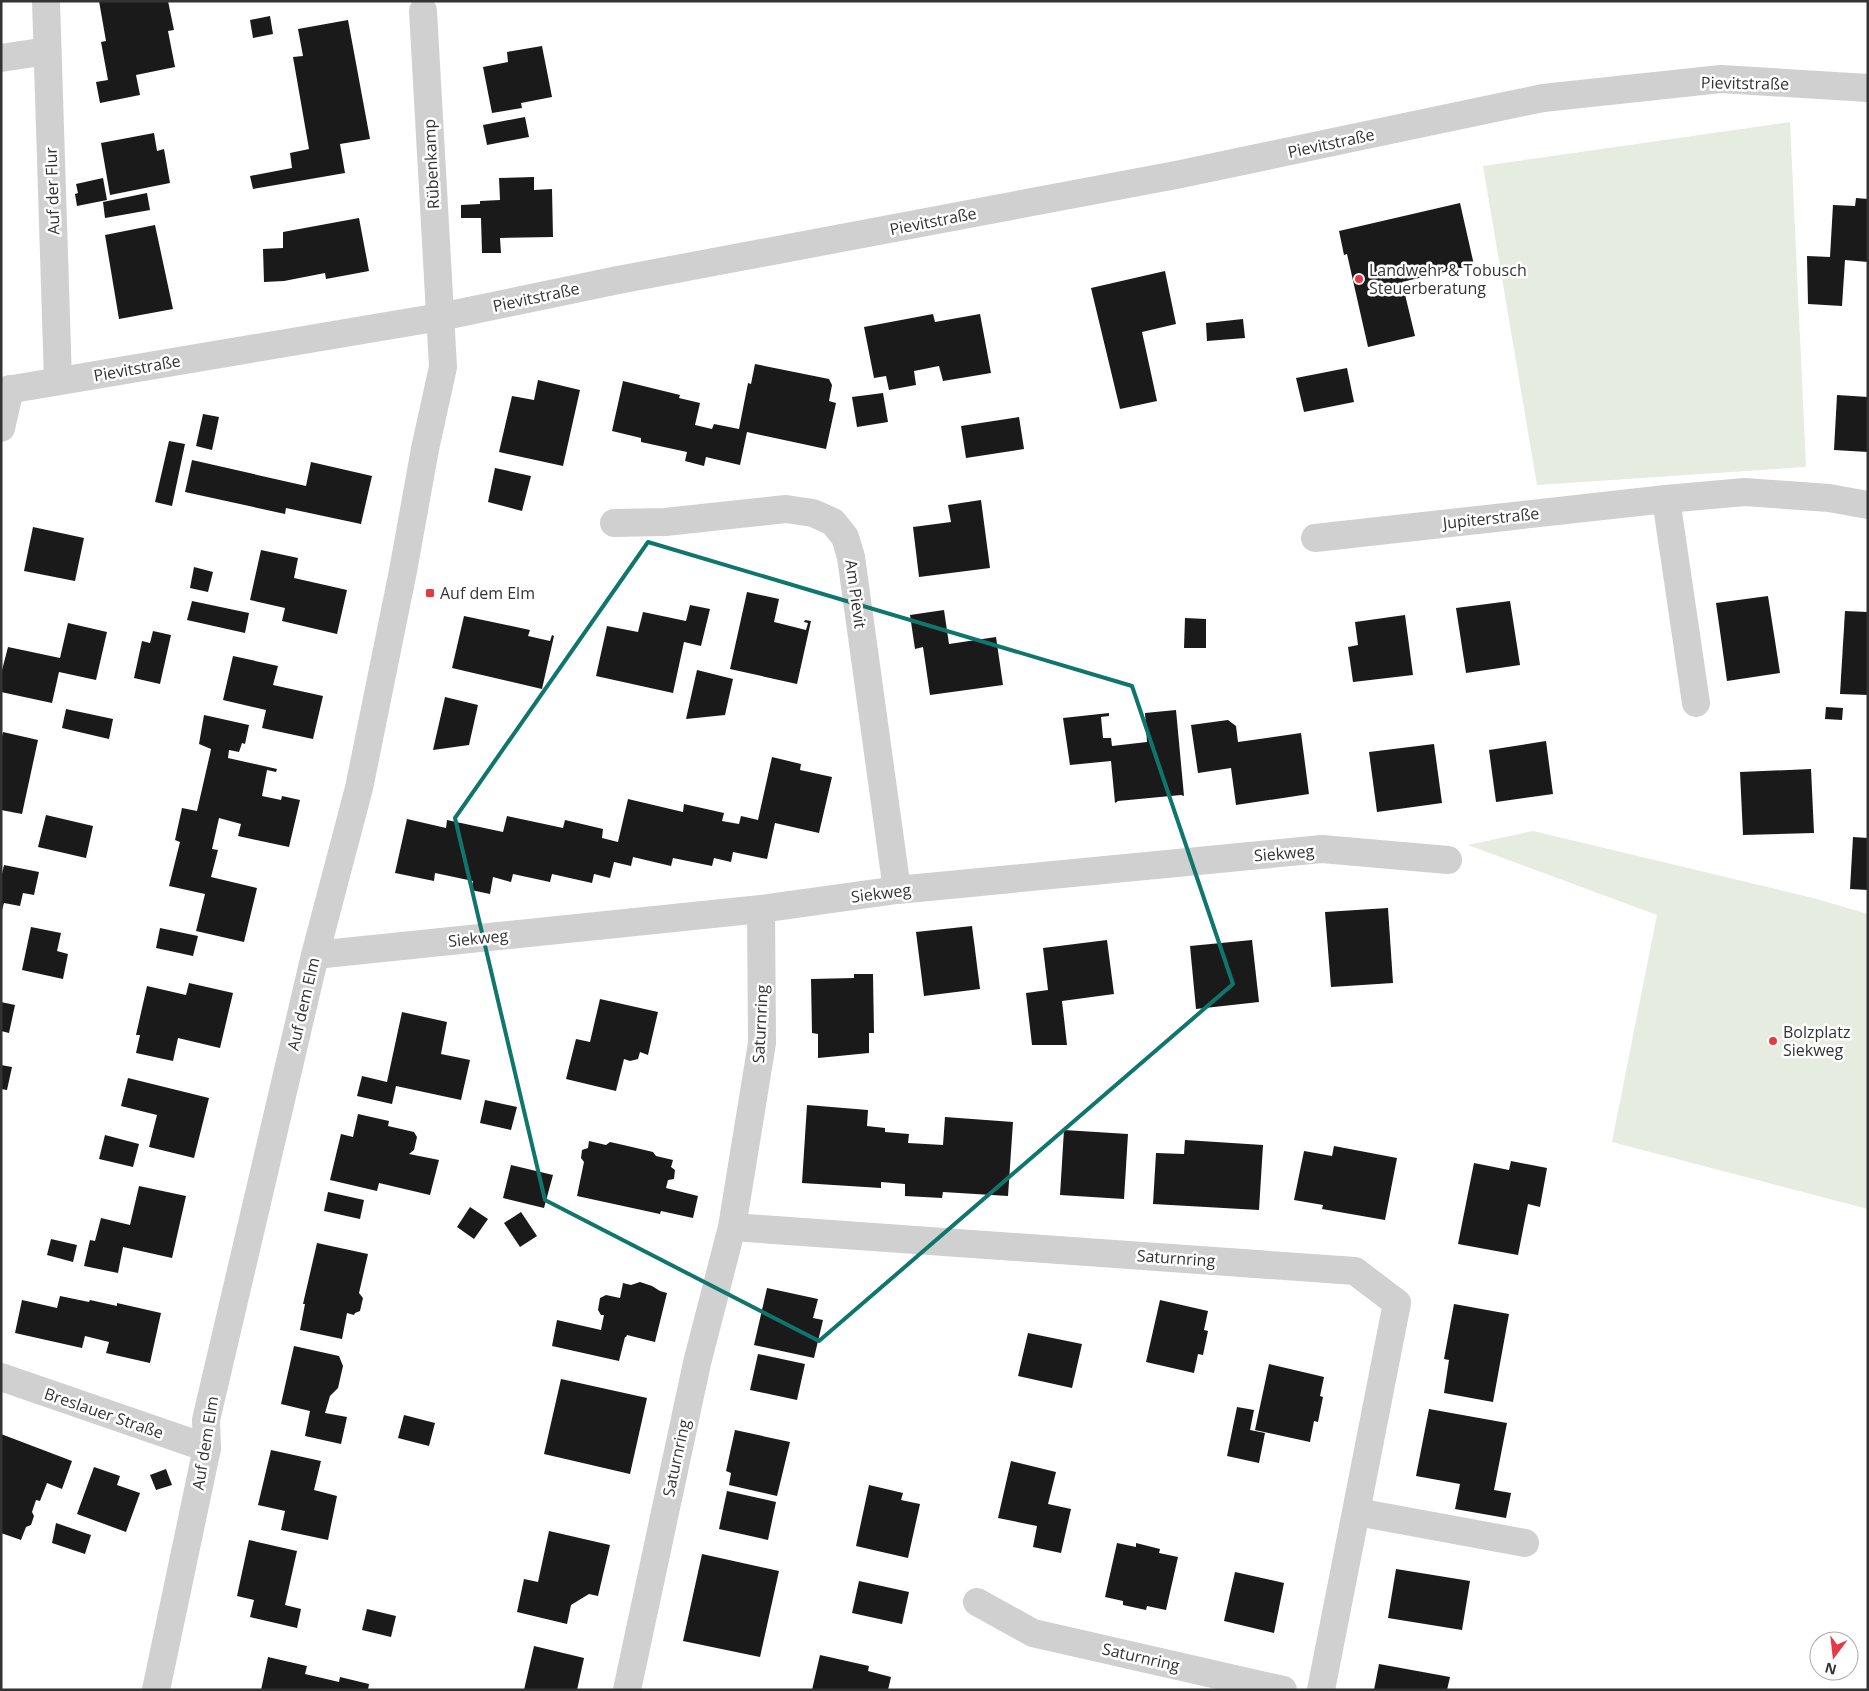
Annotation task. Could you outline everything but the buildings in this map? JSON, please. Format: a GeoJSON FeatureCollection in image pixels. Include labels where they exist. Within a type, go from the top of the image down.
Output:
{"type":"FeatureCollection","features":[{"type":"Feature","properties":{"kind":"street","name":"Auf der Flur"},"geometry":{"type":"LineString","coordinates":[[46,1],[58,381]]}},
{"type":"Feature","properties":{"kind":"street","name":"Rübenkamp"},"geometry":{"type":"LineString","coordinates":[[422,11],[440,317]]}},
{"type":"Feature","properties":{"kind":"street"},"geometry":{"type":"LineString","coordinates":[[1,58],[47,52]]}},
{"type":"Feature","properties":{"kind":"street","name":"Pievitstraße"},"geometry":{"type":"LineString","coordinates":[[6,390],[440,317],[618,280],[1176,175],[1543,98],[1721,79],[1868,88]]}},
{"type":"Feature","properties":{"kind":"street","name":"Auf dem Elm"},"geometry":{"type":"LineString","coordinates":[[156,1690],[207,1448],[206,1420],[315,955],[359,788],[442,367],[440,317]]}},
{"type":"Feature","properties":{"kind":"street"},"geometry":{"type":"LineString","coordinates":[[1,428],[6,390]]}},
{"type":"Feature","properties":{"kind":"street","name":"Jupiterstraße"},"geometry":{"type":"LineString","coordinates":[[1315,538],[1745,492],[1829,498],[1868,505]]}},
{"type":"Feature","properties":{"kind":"street"},"geometry":{"type":"LineString","coordinates":[[1666,499],[1696,703]]}},
{"type":"Feature","properties":{"kind":"street","name":"Am Pievit"},"geometry":{"type":"LineString","coordinates":[[614,523],[665,522],[786,509],[812,513],[833,522],[845,537],[851,557],[897,890]]}},
{"type":"Feature","properties":{"kind":"street","name":"Siekweg"},"geometry":{"type":"LineString","coordinates":[[315,955],[761,909],[897,890],[1322,849],[1448,860]]}},
{"type":"Feature","properties":{"kind":"street","name":"Saturnring"},"geometry":{"type":"LineString","coordinates":[[627,1690],[696,1363],[732,1227],[762,1043],[761,909]]}},
{"type":"Feature","properties":{"kind":"street","name":"Saturnring"},"geometry":{"type":"LineString","coordinates":[[732,1227],[1355,1271],[1397,1303],[1321,1690]]}},
{"type":"Feature","properties":{"kind":"street","name":"Breslauer Straße"},"geometry":{"type":"LineString","coordinates":[[1,1377],[207,1448]]}},
{"type":"Feature","properties":{"kind":"street"},"geometry":{"type":"LineString","coordinates":[[1357,1512],[1525,1543]]}},
{"type":"Feature","properties":{"kind":"street","name":"Saturnring"},"geometry":{"type":"LineString","coordinates":[[977,1602],[1033,1633],[1282,1690]]}},
{"type":"Feature","properties":{"kind":"highlighted area"},"geometry":{"type":"Polygon","coordinates":[[[648,542],[1132,686],[1233,984],[819,1341],[545,1200],[455,818],[648,542]]]}},
{"type":"Feature","properties":{"kind":"shaded area"},"geometry":{"type":"Polygon","coordinates":[[[1790,122],[1806,467],[1537,485],[1483,166],[1790,122]]]}},
{"type":"Feature","properties":{"kind":"shaded area"},"geometry":{"type":"Polygon","coordinates":[[[1533,831],[1813,898],[1868,914],[1868,1209],[1612,1142],[1657,915],[1468,845],[1533,831]]]}},
{"type":"Feature","properties":{"kind":"place","name":"Landwehr & Tobusch Steuerberatung"},"geometry":{"type":"Point","coordinates":[1359,279]}},
{"type":"Feature","properties":{"kind":"place","name":"Auf dem Elm"},"geometry":{"type":"Point","coordinates":[430,593]}},
{"type":"Feature","properties":{"kind":"place","name":"Bolzplatz Siekweg"},"geometry":{"type":"Point","coordinates":[1773,1041]}}]}
